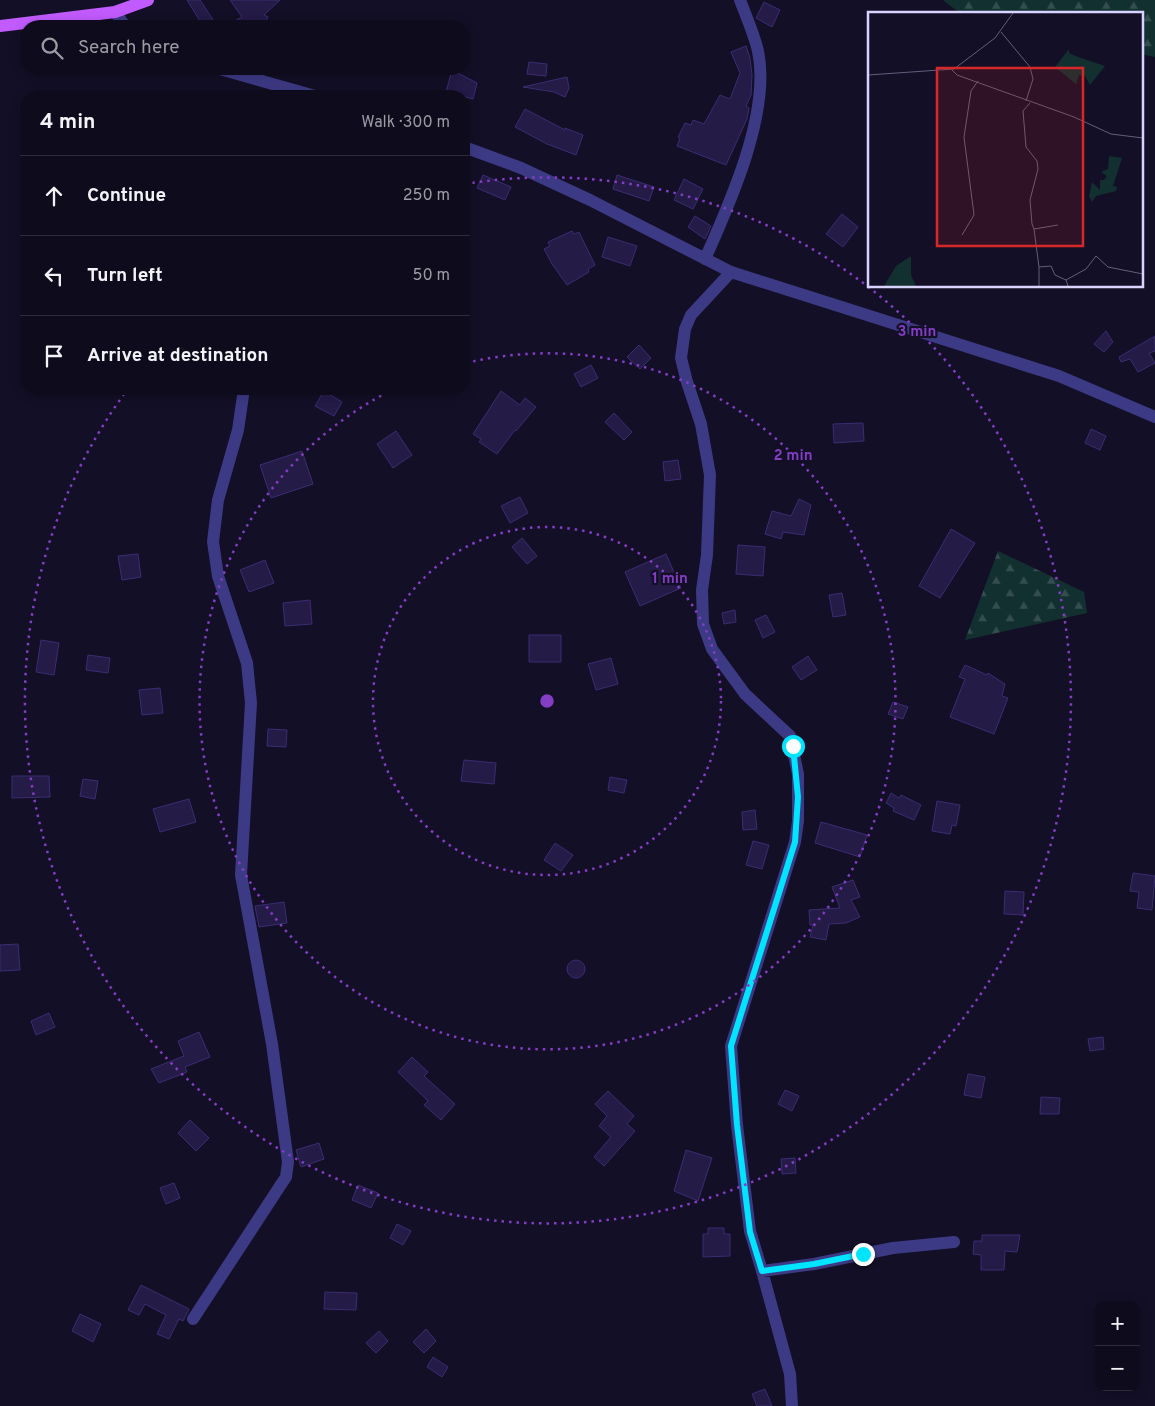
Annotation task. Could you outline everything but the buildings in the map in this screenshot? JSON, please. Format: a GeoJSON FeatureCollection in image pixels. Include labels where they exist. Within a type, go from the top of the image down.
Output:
{"type":"FeatureCollection","features":[{"type":"Feature","properties":{"kind":"main road"},"geometry":{"type":"LineString","coordinates":[[49,20],[115,12],[148,0]]}},
{"type":"Feature","properties":{"kind":"main road"},"geometry":{"type":"LineString","coordinates":[[0,26],[20,24]]}},
{"type":"Feature","properties":{"kind":"street"},"geometry":{"type":"LineString","coordinates":[[705,259],[720,225],[749,144],[760,90],[758,51],[740,0]]}},
{"type":"Feature","properties":{"kind":"street"},"geometry":{"type":"LineString","coordinates":[[115,12],[121,20]]}},
{"type":"Feature","properties":{"kind":"street"},"geometry":{"type":"LineString","coordinates":[[241,75],[294,90]]}},
{"type":"Feature","properties":{"kind":"street"},"geometry":{"type":"LineString","coordinates":[[470,149],[521,168],[590,200],[731,272],[1059,376],[1155,417]]}},
{"type":"Feature","properties":{"kind":"street"},"geometry":{"type":"LineString","coordinates":[[731,272],[691,315],[682,341],[681,358],[686,382],[701,424],[710,475],[707,555],[702,590],[702,624],[712,648],[745,694],[790,736],[797,768],[798,821],[795,842],[731,1046],[737,1125],[750,1232],[790,1374],[792,1406]]}},
{"type":"Feature","properties":{"kind":"street"},"geometry":{"type":"LineString","coordinates":[[193,1319],[286,1177],[288,1162],[272,1044],[241,875],[251,703],[247,663],[218,576],[213,542],[218,500],[238,430],[243,395]]}},
{"type":"Feature","properties":{"kind":"street"},"geometry":{"type":"LineString","coordinates":[[762,1271],[814,1264],[893,1248],[954,1242]]}},
{"type":"Feature","properties":{"kind":"green space"},"geometry":{"type":"Polygon","coordinates":[[[943,0],[1155,0],[1155,57],[1142,54],[1142,12],[958,12],[943,0]]]}},
{"type":"Feature","properties":{"kind":"green space"},"geometry":{"type":"Polygon","coordinates":[[[998,551],[1084,592],[1087,613],[965,640],[998,551]]]}},
{"type":"Feature","properties":{"kind":"route"},"geometry":{"type":"LineString","coordinates":[[793,746],[796,761],[798,797],[798,821],[795,842],[731,1046],[737,1125],[750,1232],[762,1271],[814,1264],[863,1254]]}}]}
